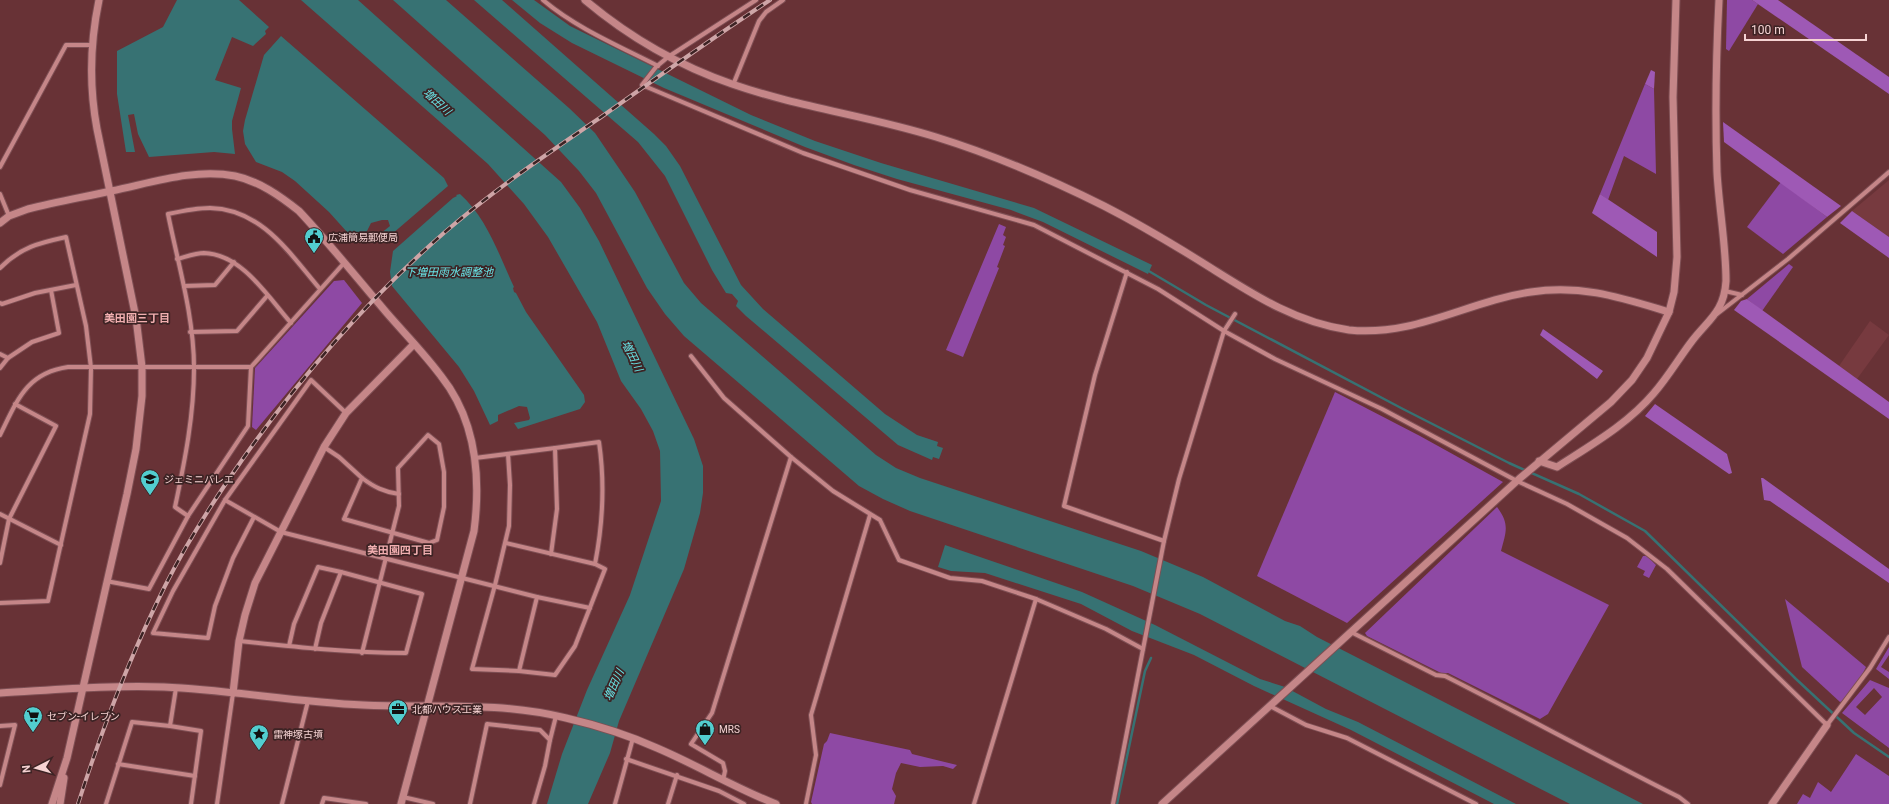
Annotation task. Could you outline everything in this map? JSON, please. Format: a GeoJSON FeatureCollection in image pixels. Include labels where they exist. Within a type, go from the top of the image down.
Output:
{"type":"FeatureCollection","features":[{"type":"Feature","properties":{"kind":"street"},"geometry":{"type":"LineString","coordinates":[[60,804],[67,758],[136,449],[142,396],[142,367],[136,318],[109,192],[93,107],[91,82],[92,45],[99,0]]}},
{"type":"Feature","properties":{"kind":"street"},"geometry":{"type":"LineString","coordinates":[[543,0],[588,30],[657,67]]}},
{"type":"Feature","properties":{"kind":"street"},"geometry":{"type":"LineString","coordinates":[[585,0],[611,22],[645,44],[689,68],[733,85],[935,137],[1005,161],[1103,205],[1152,232],[1277,307],[1318,324],[1351,330],[1399,329],[1431,321],[1505,298],[1530,292],[1554,290],[1585,290],[1602,293],[1669,312]]}},
{"type":"Feature","properties":{"kind":"street"},"geometry":{"type":"LineString","coordinates":[[756,0],[668,57],[657,67],[642,85],[803,153],[910,190],[1034,225],[1158,289],[1275,359],[1382,409],[1567,504],[1632,542],[1667,569],[1829,723]]}},
{"type":"Feature","properties":{"kind":"street"},"geometry":{"type":"LineString","coordinates":[[733,85],[759,21],[766,12],[783,0]]}},
{"type":"Feature","properties":{"kind":"street"},"geometry":{"type":"LineString","coordinates":[[1162,804],[1300,680],[1341,640],[1538,461],[1606,406],[1632,380],[1647,358],[1669,312],[1674,292],[1677,257],[1673,97],[1676,0]]}},
{"type":"Feature","properties":{"kind":"street"},"geometry":{"type":"LineString","coordinates":[[1716,315],[1725,291],[1726,272],[1720,216],[1716,133],[1715,86],[1719,0]]}},
{"type":"Feature","properties":{"kind":"street"},"geometry":{"type":"LineString","coordinates":[[0,167],[66,45],[92,45]]}},
{"type":"Feature","properties":{"kind":"street"},"geometry":{"type":"LineString","coordinates":[[1538,461],[1557,467],[1621,424],[1654,394],[1690,344],[1716,315],[1788,260],[1889,172]]}},
{"type":"Feature","properties":{"kind":"street"},"geometry":{"type":"LineString","coordinates":[[0,223],[9,216],[28,209],[196,174],[215,174],[244,179],[270,190],[299,211],[442,376],[461,409],[470,436],[475,458],[478,486],[474,531],[402,800],[433,804]]}},
{"type":"Feature","properties":{"kind":"street"},"geometry":{"type":"LineString","coordinates":[[0,194],[9,216]]}},
{"type":"Feature","properties":{"kind":"street"},"geometry":{"type":"LineString","coordinates":[[188,516],[175,506],[189,438],[194,366],[184,286],[168,214],[210,208],[234,211],[259,222],[280,241],[320,289]]}},
{"type":"Feature","properties":{"kind":"street"},"geometry":{"type":"LineString","coordinates":[[0,268],[12,256],[29,246],[66,237],[86,326],[91,368],[90,414],[48,601],[0,603]]}},
{"type":"Feature","properties":{"kind":"street"},"geometry":{"type":"LineString","coordinates":[[177,259],[203,253],[220,256],[234,262],[246,272],[291,323]]}},
{"type":"Feature","properties":{"kind":"street"},"geometry":{"type":"LineString","coordinates":[[184,286],[215,285],[234,262]]}},
{"type":"Feature","properties":{"kind":"street"},"geometry":{"type":"LineString","coordinates":[[106,581],[149,589],[188,516],[248,426],[251,367],[344,263]]}},
{"type":"Feature","properties":{"kind":"street"},"geometry":{"type":"LineString","coordinates":[[1127,272],[1095,375],[1064,506],[1164,541]]}},
{"type":"Feature","properties":{"kind":"street"},"geometry":{"type":"LineString","coordinates":[[0,303],[2,304],[21,297],[76,285]]}},
{"type":"Feature","properties":{"kind":"street"},"geometry":{"type":"LineString","coordinates":[[0,368],[8,358],[32,342],[59,333],[50,290]]}},
{"type":"Feature","properties":{"kind":"street"},"geometry":{"type":"LineString","coordinates":[[1725,291],[1742,295]]}},
{"type":"Feature","properties":{"kind":"street"},"geometry":{"type":"LineString","coordinates":[[190,332],[237,331],[267,296]]}},
{"type":"Feature","properties":{"kind":"street"},"geometry":{"type":"LineString","coordinates":[[1112,804],[1164,541],[1179,479],[1225,329],[1235,314]]}},
{"type":"Feature","properties":{"kind":"street"},"geometry":{"type":"LineString","coordinates":[[217,804],[240,641],[245,615],[255,583],[324,447],[346,413],[414,344]]}},
{"type":"Feature","properties":{"kind":"street"},"geometry":{"type":"LineString","coordinates":[[0,354],[8,358]]}},
{"type":"Feature","properties":{"kind":"street"},"geometry":{"type":"LineString","coordinates":[[691,356],[724,398],[791,457],[833,491],[880,520],[899,560],[950,578],[982,581],[1036,599],[1144,647]]}},
{"type":"Feature","properties":{"kind":"street"},"geometry":{"type":"LineString","coordinates":[[0,435],[24,390],[35,379],[46,372],[68,367],[251,367]]}},
{"type":"Feature","properties":{"kind":"street"},"geometry":{"type":"LineString","coordinates":[[254,517],[233,558],[215,606],[208,638],[153,634],[173,591],[225,500],[311,380],[346,413]]}},
{"type":"Feature","properties":{"kind":"street"},"geometry":{"type":"LineString","coordinates":[[0,563],[9,519],[56,426],[16,404]]}},
{"type":"Feature","properties":{"kind":"street"},"geometry":{"type":"LineString","coordinates":[[362,478],[344,520],[392,534],[429,543],[437,540],[444,507],[444,472],[439,444],[428,435],[398,468],[399,506],[392,534],[386,557],[379,582],[362,653]]}},
{"type":"Feature","properties":{"kind":"street"},"geometry":{"type":"LineString","coordinates":[[475,458],[599,442],[603,472],[603,509],[595,564]]}},
{"type":"Feature","properties":{"kind":"street"},"geometry":{"type":"LineString","coordinates":[[324,447],[339,457],[374,487],[385,492],[399,494]]}},
{"type":"Feature","properties":{"kind":"street"},"geometry":{"type":"LineString","coordinates":[[551,554],[557,508],[555,448]]}},
{"type":"Feature","properties":{"kind":"street"},"geometry":{"type":"LineString","coordinates":[[506,542],[595,564],[605,569],[575,646],[555,676],[519,671],[472,669],[506,542],[510,504],[508,454]]}},
{"type":"Feature","properties":{"kind":"street"},"geometry":{"type":"LineString","coordinates":[[723,780],[725,771],[723,763],[691,744],[712,713],[791,457]]}},
{"type":"Feature","properties":{"kind":"street"},"geometry":{"type":"LineString","coordinates":[[225,500],[281,532],[461,576],[537,597],[590,608]]}},
{"type":"Feature","properties":{"kind":"street"},"geometry":{"type":"LineString","coordinates":[[0,514],[61,545]]}},
{"type":"Feature","properties":{"kind":"street"},"geometry":{"type":"LineString","coordinates":[[806,804],[816,755],[811,715],[870,515]]}},
{"type":"Feature","properties":{"kind":"street"},"geometry":{"type":"LineString","coordinates":[[240,641],[316,650],[362,653],[406,653],[422,594],[318,567],[294,624],[289,646]]}},
{"type":"Feature","properties":{"kind":"street"},"geometry":{"type":"LineString","coordinates":[[316,650],[321,623],[341,572]]}},
{"type":"Feature","properties":{"kind":"street"},"geometry":{"type":"LineString","coordinates":[[519,671],[537,597]]}},
{"type":"Feature","properties":{"kind":"street"},"geometry":{"type":"LineString","coordinates":[[974,804],[1036,599]]}},
{"type":"Feature","properties":{"kind":"street"},"geometry":{"type":"LineString","coordinates":[[1351,632],[1436,675],[1445,676],[1536,722],[1594,755],[1679,797],[1688,804]]}},
{"type":"Feature","properties":{"kind":"street"},"geometry":{"type":"LineString","coordinates":[[1772,804],[1870,668],[1889,637]]}},
{"type":"Feature","properties":{"kind":"street"},"geometry":{"type":"LineString","coordinates":[[0,693],[134,686],[176,688],[308,701],[427,707],[500,708],[556,716],[633,738],[773,804]]}},
{"type":"Feature","properties":{"kind":"street"},"geometry":{"type":"LineString","coordinates":[[170,726],[176,688]]}},
{"type":"Feature","properties":{"kind":"street"},"geometry":{"type":"LineString","coordinates":[[282,804],[308,701]]}},
{"type":"Feature","properties":{"kind":"street"},"geometry":{"type":"LineString","coordinates":[[1272,705],[1306,725],[1347,738],[1476,804]]}},
{"type":"Feature","properties":{"kind":"street"},"geometry":{"type":"LineString","coordinates":[[534,804],[545,766],[556,716]]}},
{"type":"Feature","properties":{"kind":"street"},"geometry":{"type":"LineString","coordinates":[[106,804],[132,722],[201,731],[191,804]]}},
{"type":"Feature","properties":{"kind":"street"},"geometry":{"type":"LineString","coordinates":[[470,804],[487,724],[540,730],[550,740]]}},
{"type":"Feature","properties":{"kind":"street"},"geometry":{"type":"LineString","coordinates":[[0,726],[15,725],[0,785]]}},
{"type":"Feature","properties":{"kind":"street"},"geometry":{"type":"LineString","coordinates":[[614,804],[633,738]]}},
{"type":"Feature","properties":{"kind":"street"},"geometry":{"type":"LineString","coordinates":[[52,804],[67,758]]}},
{"type":"Feature","properties":{"kind":"street"},"geometry":{"type":"LineString","coordinates":[[626,759],[677,775],[719,791],[744,804]]}},
{"type":"Feature","properties":{"kind":"street"},"geometry":{"type":"LineString","coordinates":[[118,764],[195,776]]}},
{"type":"Feature","properties":{"kind":"street"},"geometry":{"type":"LineString","coordinates":[[668,804],[677,775]]}},
{"type":"Feature","properties":{"kind":"street"},"geometry":{"type":"LineString","coordinates":[[322,804],[324,798],[366,804]]}},
{"type":"Feature","properties":{"kind":"shaded area"},"geometry":{"type":"Polygon","coordinates":[[[1727,0],[1752,0],[1758,4],[1729,51],[1726,49],[1727,0]]]}},
{"type":"Feature","properties":{"kind":"shaded area"},"geometry":{"type":"Polygon","coordinates":[[[1752,0],[1778,0],[1889,77],[1889,94],[1752,0]]]}},
{"type":"Feature","properties":{"kind":"shaded area"},"geometry":{"type":"Polygon","coordinates":[[[1651,70],[1655,72],[1654,89],[1645,84],[1651,70]]]}},
{"type":"Feature","properties":{"kind":"shaded area"},"geometry":{"type":"Polygon","coordinates":[[[1645,84],[1654,89],[1656,174],[1624,156],[1608,200],[1600,194],[1645,84]]]}},
{"type":"Feature","properties":{"kind":"shaded area"},"geometry":{"type":"Polygon","coordinates":[[[1723,122],[1841,206],[1827,217],[1724,142],[1723,122]]]}},
{"type":"Feature","properties":{"kind":"shaded area"},"geometry":{"type":"Polygon","coordinates":[[[1889,180],[1889,237],[1852,211],[1889,180]]]}},
{"type":"Feature","properties":{"kind":"shaded area"},"geometry":{"type":"Polygon","coordinates":[[[1781,182],[1827,217],[1783,254],[1747,227],[1781,182]]]}},
{"type":"Feature","properties":{"kind":"shaded area"},"geometry":{"type":"Polygon","coordinates":[[[1600,194],[1657,232],[1657,257],[1592,213],[1600,194]]]}},
{"type":"Feature","properties":{"kind":"shaded area"},"geometry":{"type":"Polygon","coordinates":[[[1852,211],[1889,237],[1889,258],[1840,223],[1852,211]]]}},
{"type":"Feature","properties":{"kind":"shaded area"},"geometry":{"type":"Polygon","coordinates":[[[999,224],[1006,227],[1003,235],[1006,237],[1003,245],[1005,246],[997,267],[999,268],[963,357],[946,350],[999,224]]]}},
{"type":"Feature","properties":{"kind":"shaded area"},"geometry":{"type":"Polygon","coordinates":[[[1789,264],[1793,267],[1762,311],[1747,299],[1789,264]]]}},
{"type":"Feature","properties":{"kind":"shaded area"},"geometry":{"type":"Polygon","coordinates":[[[344,280],[362,303],[256,430],[252,427],[255,368],[334,281],[344,280]]]}},
{"type":"Feature","properties":{"kind":"shaded area"},"geometry":{"type":"Polygon","coordinates":[[[1747,299],[1889,402],[1889,419],[1734,310],[1741,301],[1747,299]]]}},
{"type":"Feature","properties":{"kind":"shaded area"},"geometry":{"type":"Polygon","coordinates":[[[1870,321],[1889,335],[1857,379],[1839,366],[1870,321]]]}},
{"type":"Feature","properties":{"kind":"shaded area"},"geometry":{"type":"Polygon","coordinates":[[[1543,329],[1603,371],[1597,379],[1540,335],[1543,329]]]}},
{"type":"Feature","properties":{"kind":"shaded area"},"geometry":{"type":"Polygon","coordinates":[[[1335,392],[1420,436],[1503,482],[1347,623],[1257,576],[1335,392]]]}},
{"type":"Feature","properties":{"kind":"shaded area"},"geometry":{"type":"Polygon","coordinates":[[[1655,404],[1727,454],[1732,473],[1729,474],[1645,416],[1655,404]]]}},
{"type":"Feature","properties":{"kind":"shaded area"},"geometry":{"type":"Polygon","coordinates":[[[1761,478],[1889,569],[1889,583],[1770,501],[1764,500],[1761,478]]]}},
{"type":"Feature","properties":{"kind":"shaded area"},"geometry":{"type":"Polygon","coordinates":[[[1497,507],[1504,518],[1506,528],[1501,551],[1609,605],[1548,714],[1540,719],[1448,673],[1441,673],[1367,636],[1365,633],[1497,507]]]}},
{"type":"Feature","properties":{"kind":"shaded area"},"geometry":{"type":"Polygon","coordinates":[[[1643,556],[1647,556],[1656,565],[1649,578],[1643,575],[1645,571],[1637,567],[1643,556]]]}},
{"type":"Feature","properties":{"kind":"shaded area"},"geometry":{"type":"Polygon","coordinates":[[[1785,599],[1866,667],[1843,701],[1840,702],[1802,667],[1785,599]]]}},
{"type":"Feature","properties":{"kind":"shaded area"},"geometry":{"type":"Polygon","coordinates":[[[1889,647],[1889,655],[1881,667],[1889,672],[1889,679],[1876,669],[1889,647]]]}},
{"type":"Feature","properties":{"kind":"shaded area"},"geometry":{"type":"Polygon","coordinates":[[[1870,680],[1889,688],[1889,748],[1842,713],[1870,680]],[[1874,688],[1856,707],[1865,715],[1882,697],[1874,688]]]}},
{"type":"Feature","properties":{"kind":"shaded area"},"geometry":{"type":"Polygon","coordinates":[[[830,733],[910,750],[912,754],[957,765],[953,769],[943,766],[920,767],[901,763],[896,773],[892,789],[896,796],[894,804],[812,804],[811,802],[824,744],[830,733]]]}},
{"type":"Feature","properties":{"kind":"shaded area"},"geometry":{"type":"Polygon","coordinates":[[[1856,754],[1889,776],[1889,804],[1797,804],[1803,794],[1810,798],[1818,782],[1831,792],[1856,754]]]}},
{"type":"Feature","properties":{"kind":"water"},"geometry":{"type":"Polygon","coordinates":[[[177,0],[239,0],[269,27],[265,31],[266,34],[253,46],[232,37],[215,80],[241,88],[232,121],[235,154],[214,152],[149,157],[138,134],[134,114],[128,115],[135,152],[126,152],[117,94],[117,51],[163,27],[177,0]]]}},
{"type":"Feature","properties":{"kind":"water","name":"増田川"},"geometry":{"type":"Polygon","coordinates":[[[301,0],[358,0],[561,182],[580,208],[599,241],[694,439],[703,466],[703,493],[700,513],[684,569],[619,721],[610,753],[588,804],[547,804],[562,754],[587,690],[630,595],[661,501],[660,451],[653,431],[641,409],[621,381],[597,322],[548,237],[524,204],[488,164],[301,0]]]}},
{"type":"Feature","properties":{"kind":"water"},"geometry":{"type":"Polygon","coordinates":[[[393,0],[446,0],[569,108],[595,133],[635,192],[684,283],[701,303],[876,455],[896,468],[920,478],[1141,551],[1203,577],[1285,621],[1300,626],[1317,637],[1643,804],[1570,804],[1200,614],[1133,586],[910,511],[859,486],[684,336],[665,314],[647,288],[596,193],[579,171],[545,135],[393,0]]]}},
{"type":"Feature","properties":{"kind":"water"},"geometry":{"type":"Polygon","coordinates":[[[474,0],[502,0],[654,134],[666,146],[680,166],[741,285],[763,309],[885,414],[917,435],[938,442],[937,446],[943,448],[939,459],[933,457],[932,460],[898,445],[746,316],[736,306],[738,301],[732,294],[726,293],[712,270],[665,176],[638,142],[474,0]]]}},
{"type":"Feature","properties":{"kind":"water"},"geometry":{"type":"Polygon","coordinates":[[[512,0],[534,0],[570,26],[751,115],[815,141],[881,163],[1034,208],[1152,265],[1148,274],[1043,222],[1011,210],[897,179],[805,147],[664,88],[572,43],[540,23],[512,0]]]}},
{"type":"Feature","properties":{"kind":"water"},"geometry":{"type":"Polygon","coordinates":[[[281,36],[444,178],[448,186],[385,240],[382,241],[379,237],[380,234],[390,226],[388,220],[371,223],[364,237],[356,242],[329,212],[295,181],[282,172],[256,162],[245,144],[243,131],[245,120],[264,55],[281,36]]]}},
{"type":"Feature","properties":{"kind":"water","name":"下増田雨水調整池"},"geometry":{"type":"Polygon","coordinates":[[[460,194],[478,214],[492,238],[514,287],[514,292],[516,293],[526,312],[584,395],[585,402],[580,409],[518,429],[514,423],[529,420],[530,418],[527,407],[519,406],[498,415],[498,421],[490,425],[474,391],[459,367],[392,286],[390,272],[393,251],[457,196],[456,195],[460,194]]]}},
{"type":"Feature","properties":{"kind":"water"},"geometry":{"type":"Polygon","coordinates":[[[945,545],[1082,592],[1155,625],[1260,679],[1285,687],[1326,709],[1358,722],[1516,804],[1494,804],[1351,730],[1254,686],[1194,655],[1132,631],[1081,604],[985,573],[951,571],[938,567],[945,545]]]}},
{"type":"Feature","properties":{"kind":"waterway"},"geometry":{"type":"LineString","coordinates":[[1147,270],[1206,305],[1403,409],[1509,463],[1579,494],[1645,531],[1796,679],[1854,733],[1889,757]]}},
{"type":"Feature","properties":{"kind":"waterway"},"geometry":{"type":"LineString","coordinates":[[1117,804],[1145,671],[1151,658]]}},
{"type":"Feature","properties":{"kind":"railway"},"geometry":{"type":"LineString","coordinates":[[78,804],[97,748],[128,666],[152,612],[182,553],[221,490],[242,460],[288,398],[312,369],[362,311],[389,284],[464,216],[543,157],[707,42],[770,0]]}},
{"type":"Feature","properties":{"kind":"place","name":"広浦簡易郵便局"},"geometry":{"type":"Point","coordinates":[314,254]}},
{"type":"Feature","properties":{"kind":"place","name":"ジェミニバレエ"},"geometry":{"type":"Point","coordinates":[150,496]}},
{"type":"Feature","properties":{"kind":"place","name":"北都ハウス工業"},"geometry":{"type":"Point","coordinates":[398,726]}},
{"type":"Feature","properties":{"kind":"place","name":"セブン-イレブン"},"geometry":{"type":"Point","coordinates":[33,733]}},
{"type":"Feature","properties":{"kind":"place","name":"MRS"},"geometry":{"type":"Point","coordinates":[705,746]}},
{"type":"Feature","properties":{"kind":"place","name":"雷神塚古墳"},"geometry":{"type":"Point","coordinates":[259,751]}},
{"type":"Feature","properties":{"kind":"district","name":"美田園三丁目"},"geometry":{"type":"Point","coordinates":[137,318]}},
{"type":"Feature","properties":{"kind":"district","name":"美田園四丁目"},"geometry":{"type":"Point","coordinates":[400,550]}}]}
